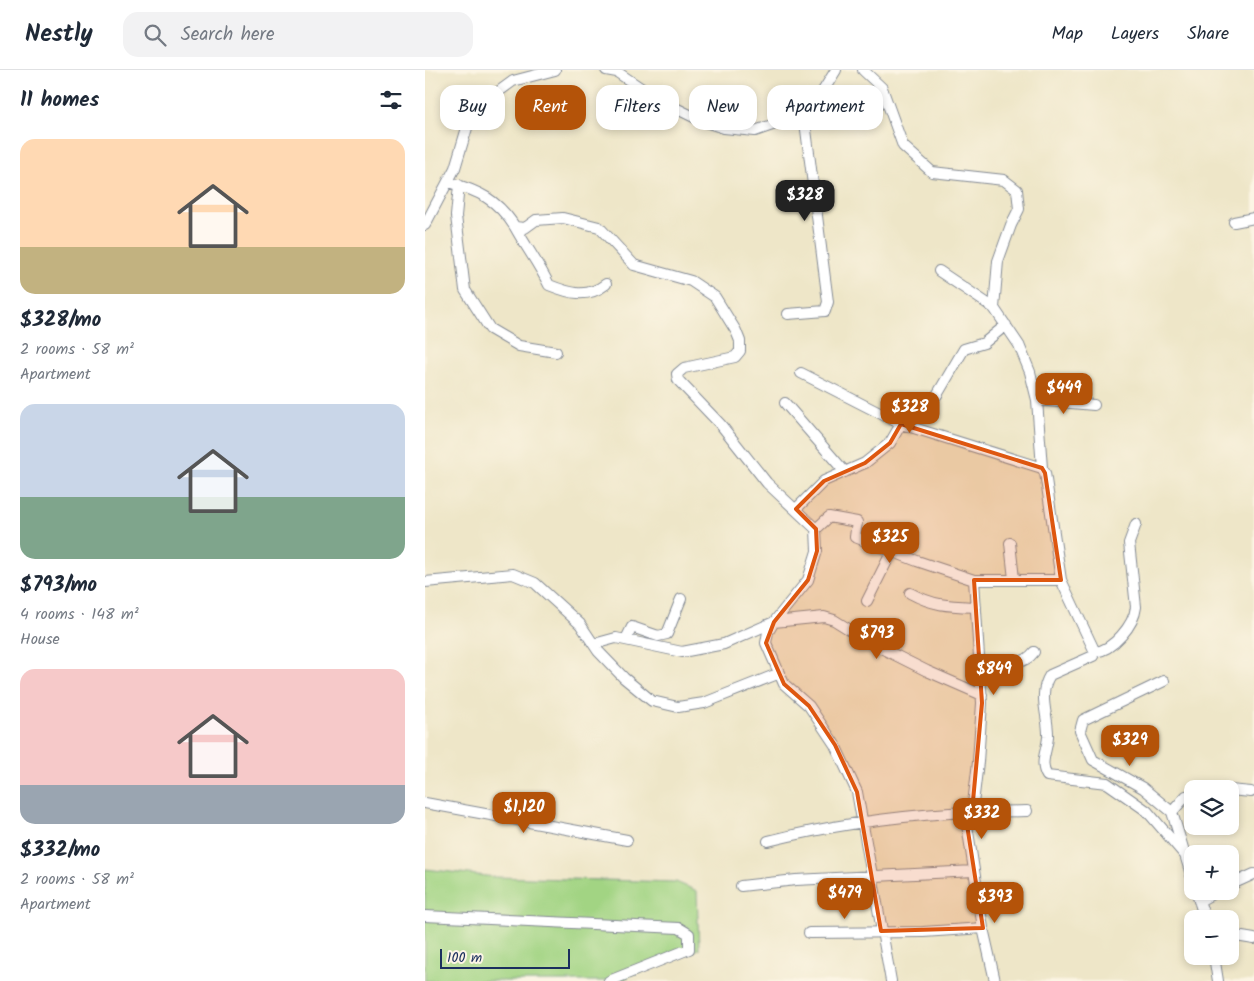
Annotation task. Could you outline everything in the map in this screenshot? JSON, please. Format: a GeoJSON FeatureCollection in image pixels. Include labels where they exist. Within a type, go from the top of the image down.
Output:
{"type":"FeatureCollection","features":[{"type":"Feature","properties":{"kind":"street"},"geometry":{"type":"LineString","coordinates":[[425,225],[455,168],[472,111],[513,81],[555,70]]}},
{"type":"Feature","properties":{"kind":"street"},"geometry":{"type":"LineString","coordinates":[[605,70],[617,72],[657,99],[703,121],[724,128],[755,131],[767,127]]}},
{"type":"Feature","properties":{"kind":"street"},"geometry":{"type":"LineString","coordinates":[[827,85],[837,70]]}},
{"type":"Feature","properties":{"kind":"street"},"geometry":{"type":"LineString","coordinates":[[863,70],[881,88],[903,146],[932,172],[1004,180],[1017,190],[1019,209],[997,261],[994,308]]}},
{"type":"Feature","properties":{"kind":"street"},"geometry":{"type":"LineString","coordinates":[[788,314],[825,311],[828,302],[806,130]]}},
{"type":"Feature","properties":{"kind":"street"},"geometry":{"type":"LineString","coordinates":[[448,182],[486,197],[503,208],[529,252],[539,265],[549,285],[572,294],[599,290],[606,284]]}},
{"type":"Feature","properties":{"kind":"street"},"geometry":{"type":"LineString","coordinates":[[459,185],[456,216],[465,290],[490,329],[519,346],[556,352]]}},
{"type":"Feature","properties":{"kind":"street"},"geometry":{"type":"LineString","coordinates":[[515,227],[525,228],[536,220],[563,218],[599,227],[634,266],[691,281],[715,297],[736,332],[740,341],[740,351],[735,356],[684,368],[677,374],[678,380],[721,425],[767,483],[816,529],[817,551],[808,580],[774,622],[768,632],[766,642],[784,684],[809,706],[835,745],[857,792],[891,981]]}},
{"type":"Feature","properties":{"kind":"street"},"geometry":{"type":"LineString","coordinates":[[1233,222],[1254,218]]}},
{"type":"Feature","properties":{"kind":"street"},"geometry":{"type":"LineString","coordinates":[[939,271],[994,308],[1019,346],[1030,372],[1037,400],[1042,468],[1045,473],[1061,580],[1095,652]]}},
{"type":"Feature","properties":{"kind":"street"},"geometry":{"type":"LineString","coordinates":[[937,395],[964,348],[984,343],[1005,325]]}},
{"type":"Feature","properties":{"kind":"street"},"geometry":{"type":"LineString","coordinates":[[801,373],[901,424],[1042,468]]}},
{"type":"Feature","properties":{"kind":"street"},"geometry":{"type":"LineString","coordinates":[[1037,400],[1094,405]]}},
{"type":"Feature","properties":{"kind":"street"},"geometry":{"type":"LineString","coordinates":[[785,404],[845,472]]}},
{"type":"Feature","properties":{"kind":"street"},"geometry":{"type":"LineString","coordinates":[[796,509],[824,481],[865,463],[889,444],[901,424]]}},
{"type":"Feature","properties":{"kind":"street"},"geometry":{"type":"LineString","coordinates":[[816,529],[829,517],[853,520],[857,522],[855,537],[974,580],[1061,580]]}},
{"type":"Feature","properties":{"kind":"street"},"geometry":{"type":"LineString","coordinates":[[1136,524],[1129,543],[1137,607],[1135,615],[1108,649],[1095,652],[1093,656],[1050,675],[1047,680],[1043,707],[1048,738],[1043,770],[1047,776],[1107,783],[1147,811],[1183,854]]}},
{"type":"Feature","properties":{"kind":"street"},"geometry":{"type":"LineString","coordinates":[[1010,543],[1014,579]]}},
{"type":"Feature","properties":{"kind":"street"},"geometry":{"type":"LineString","coordinates":[[867,601],[892,551]]}},
{"type":"Feature","properties":{"kind":"street"},"geometry":{"type":"LineString","coordinates":[[425,582],[513,574],[535,583],[580,624],[594,644],[625,678],[652,701],[678,707],[704,704],[779,673]]}},
{"type":"Feature","properties":{"kind":"street"},"geometry":{"type":"LineString","coordinates":[[974,580],[982,695],[979,762],[968,812],[974,871],[983,928],[995,981]]}},
{"type":"Feature","properties":{"kind":"street"},"geometry":{"type":"LineString","coordinates":[[910,594],[929,603],[941,606],[976,607]]}},
{"type":"Feature","properties":{"kind":"street"},"geometry":{"type":"LineString","coordinates":[[626,639],[632,628],[658,636],[667,634],[681,599]]}},
{"type":"Feature","properties":{"kind":"street"},"geometry":{"type":"LineString","coordinates":[[594,644],[616,638],[682,652],[723,644],[774,622],[824,617],[834,620],[871,643],[927,671],[982,695]]}},
{"type":"Feature","properties":{"kind":"street"},"geometry":{"type":"LineString","coordinates":[[980,665],[1017,664],[1027,660],[1034,652]]}},
{"type":"Feature","properties":{"kind":"street"},"geometry":{"type":"LineString","coordinates":[[1164,681],[1083,720],[1080,732],[1093,760],[1143,788],[1172,812],[1183,854]]}},
{"type":"Feature","properties":{"kind":"street"},"geometry":{"type":"LineString","coordinates":[[1239,791],[1251,792]]}},
{"type":"Feature","properties":{"kind":"street"},"geometry":{"type":"LineString","coordinates":[[1172,812],[1184,798]]}},
{"type":"Feature","properties":{"kind":"street"},"geometry":{"type":"LineString","coordinates":[[425,803],[627,840]]}},
{"type":"Feature","properties":{"kind":"street"},"geometry":{"type":"LineString","coordinates":[[768,841],[821,828],[862,822],[968,812],[1027,811]]}},
{"type":"Feature","properties":{"kind":"street"},"geometry":{"type":"LineString","coordinates":[[741,886],[796,880],[871,878],[974,871]]}},
{"type":"Feature","properties":{"kind":"street"},"geometry":{"type":"LineString","coordinates":[[1239,882],[1254,874]]}},
{"type":"Feature","properties":{"kind":"street"},"geometry":{"type":"LineString","coordinates":[[425,916],[679,928],[689,934],[689,949],[609,981]]}},
{"type":"Feature","properties":{"kind":"street"},"geometry":{"type":"LineString","coordinates":[[809,933],[923,932],[983,928]]}},
{"type":"Feature","properties":{"kind":"street"},"geometry":{"type":"LineString","coordinates":[[1239,936],[1254,939]]}},
{"type":"Feature","properties":{"kind":"street"},"geometry":{"type":"LineString","coordinates":[[1215,965],[1218,981]]}},
{"type":"Feature","properties":{"kind":"highlighted area"},"geometry":{"type":"Polygon","coordinates":[[[901,424],[1042,468],[1045,473],[1061,580],[974,580],[982,703],[972,812],[965,812],[983,928],[881,931],[857,792],[835,745],[809,706],[784,684],[766,643],[774,622],[808,580],[817,551],[816,529],[796,509],[824,481],[865,463],[890,443],[901,424]]]}},
{"type":"Feature","properties":{"kind":"green space"},"geometry":{"type":"Polygon","coordinates":[[[425,869],[495,877],[676,882],[697,891],[699,949],[631,975],[622,981],[425,981],[425,869]]]}}]}
